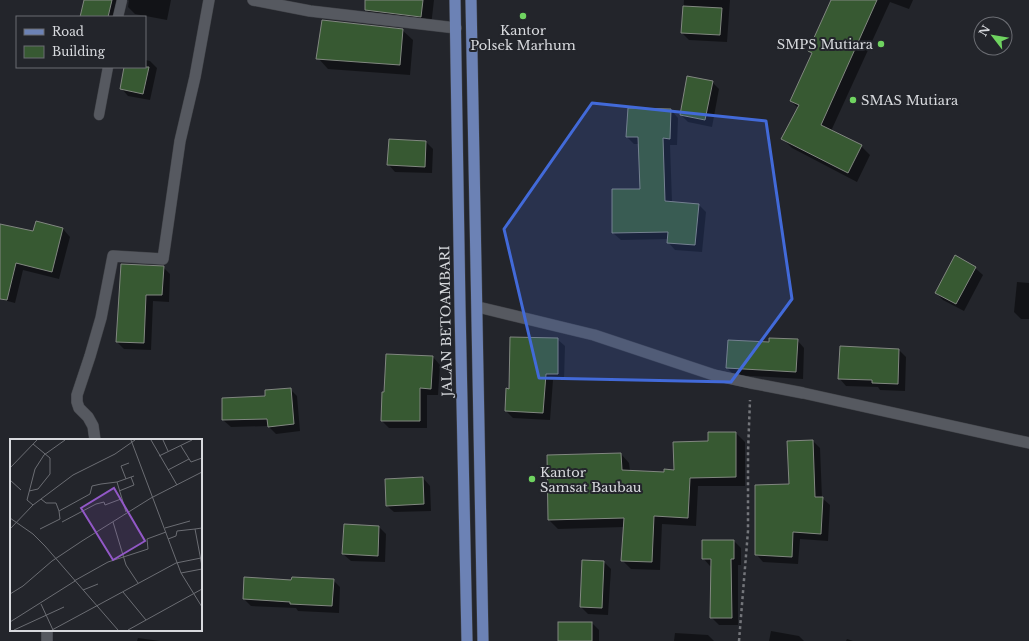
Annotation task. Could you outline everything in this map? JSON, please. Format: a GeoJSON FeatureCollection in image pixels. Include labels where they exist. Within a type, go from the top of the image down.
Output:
{"type":"FeatureCollection","features":[{"type":"Feature","properties":{"kind":"main road","name":"JALAN BETOAMBARI"},"geometry":{"type":"LineString","coordinates":[[455,0],[459,299],[467,641]]}},
{"type":"Feature","properties":{"kind":"main road"},"geometry":{"type":"LineString","coordinates":[[471,0],[478,307],[483,641]]}},
{"type":"Feature","properties":{"kind":"main road"},"geometry":{"type":"LineString","coordinates":[[466,612],[483,612]]}},
{"type":"Feature","properties":{"kind":"street"},"geometry":{"type":"LineString","coordinates":[[95,439],[93,426],[88,417],[79,408],[77,395],[90,356],[100,318],[113,256],[163,259],[180,141],[209,0]]}},
{"type":"Feature","properties":{"kind":"street"},"geometry":{"type":"LineString","coordinates":[[253,0],[310,11],[456,28]]}},
{"type":"Feature","properties":{"kind":"street"},"geometry":{"type":"LineString","coordinates":[[478,307],[594,335],[714,375],[803,393],[1029,444]]}},
{"type":"Feature","properties":{"kind":"lane"},"geometry":{"type":"LineString","coordinates":[[118,16],[122,0]]}},
{"type":"Feature","properties":{"kind":"lane"},"geometry":{"type":"LineString","coordinates":[[99,115],[108,68]]}},
{"type":"Feature","properties":{"kind":"path"},"geometry":{"type":"LineString","coordinates":[[738,641],[748,531],[750,383]]}},
{"type":"Feature","properties":{"kind":"highlighted area"},"geometry":{"type":"Polygon","coordinates":[[[592,103],[766,121],[792,299],[731,382],[539,378],[504,229],[592,103]]]}},
{"type":"Feature","properties":{"kind":"building"},"geometry":{"type":"Polygon","coordinates":[[[84,0],[112,0],[108,16],[80,16],[84,0]]]}},
{"type":"Feature","properties":{"kind":"building"},"geometry":{"type":"Polygon","coordinates":[[[365,0],[423,0],[421,17],[365,10],[365,0]]]}},
{"type":"Feature","properties":{"kind":"building"},"geometry":{"type":"Polygon","coordinates":[[[831,0],[877,0],[821,125],[862,145],[848,173],[781,139],[799,105],[790,101],[812,53],[808,51],[831,0]]]}},
{"type":"Feature","properties":{"kind":"building"},"geometry":{"type":"Polygon","coordinates":[[[683,6],[722,8],[720,35],[681,33],[683,6]]]}},
{"type":"Feature","properties":{"kind":"building"},"geometry":{"type":"Polygon","coordinates":[[[322,20],[403,29],[400,65],[316,59],[322,20]]]}},
{"type":"Feature","properties":{"kind":"building"},"geometry":{"type":"Polygon","coordinates":[[[149,67],[143,94],[120,89],[124,68],[149,67]]]}},
{"type":"Feature","properties":{"kind":"building"},"geometry":{"type":"Polygon","coordinates":[[[687,76],[713,81],[705,120],[680,115],[687,76]]]}},
{"type":"Feature","properties":{"kind":"building"},"geometry":{"type":"Polygon","coordinates":[[[628,108],[671,109],[670,139],[663,138],[665,201],[699,204],[695,245],[667,243],[668,232],[612,233],[612,189],[640,189],[638,137],[626,137],[628,108]]]}},
{"type":"Feature","properties":{"kind":"building"},"geometry":{"type":"Polygon","coordinates":[[[389,139],[426,141],[425,167],[387,165],[389,139]]]}},
{"type":"Feature","properties":{"kind":"building"},"geometry":{"type":"Polygon","coordinates":[[[36,221],[63,228],[52,272],[16,263],[7,300],[0,299],[0,224],[33,231],[36,221]]]}},
{"type":"Feature","properties":{"kind":"building"},"geometry":{"type":"Polygon","coordinates":[[[955,255],[976,267],[956,304],[935,293],[955,255]]]}},
{"type":"Feature","properties":{"kind":"building"},"geometry":{"type":"Polygon","coordinates":[[[121,264],[164,266],[162,295],[146,295],[144,343],[116,342],[121,264]]]}},
{"type":"Feature","properties":{"kind":"building"},"geometry":{"type":"Polygon","coordinates":[[[510,337],[558,338],[558,374],[546,374],[543,413],[505,411],[506,388],[509,389],[510,337]]]}},
{"type":"Feature","properties":{"kind":"building"},"geometry":{"type":"Polygon","coordinates":[[[769,338],[798,339],[796,372],[726,368],[728,340],[769,342],[769,338]]]}},
{"type":"Feature","properties":{"kind":"building"},"geometry":{"type":"Polygon","coordinates":[[[840,346],[899,349],[898,384],[872,383],[872,380],[838,379],[840,346]]]}},
{"type":"Feature","properties":{"kind":"building"},"geometry":{"type":"Polygon","coordinates":[[[386,354],[433,356],[431,389],[420,388],[420,421],[381,421],[386,354]]]}},
{"type":"Feature","properties":{"kind":"building"},"geometry":{"type":"Polygon","coordinates":[[[291,388],[294,424],[268,427],[267,419],[222,420],[222,398],[265,396],[265,390],[291,388]]]}},
{"type":"Feature","properties":{"kind":"building"},"geometry":{"type":"Polygon","coordinates":[[[708,432],[736,432],[736,477],[690,478],[688,518],[654,516],[652,562],[621,561],[624,518],[548,520],[547,455],[621,453],[622,470],[664,472],[664,469],[674,470],[673,442],[708,441],[708,432]]]}},
{"type":"Feature","properties":{"kind":"building"},"geometry":{"type":"Polygon","coordinates":[[[813,440],[815,497],[823,497],[821,534],[793,532],[792,557],[755,555],[755,485],[789,484],[787,441],[813,440]]]}},
{"type":"Feature","properties":{"kind":"building"},"geometry":{"type":"Polygon","coordinates":[[[423,477],[424,504],[386,506],[385,479],[423,477]]]}},
{"type":"Feature","properties":{"kind":"building"},"geometry":{"type":"Polygon","coordinates":[[[344,524],[379,526],[378,556],[342,554],[344,524]]]}},
{"type":"Feature","properties":{"kind":"building"},"geometry":{"type":"Polygon","coordinates":[[[702,540],[734,540],[734,559],[731,559],[732,618],[710,618],[711,559],[702,559],[702,540]]]}},
{"type":"Feature","properties":{"kind":"building"},"geometry":{"type":"Polygon","coordinates":[[[582,560],[604,561],[602,608],[580,607],[582,560]]]}},
{"type":"Feature","properties":{"kind":"building"},"geometry":{"type":"Polygon","coordinates":[[[244,577],[291,580],[292,577],[334,579],[332,606],[290,604],[290,602],[243,599],[244,577]]]}},
{"type":"Feature","properties":{"kind":"building"},"geometry":{"type":"Polygon","coordinates":[[[558,622],[592,622],[592,641],[558,641],[558,622]]]}},
{"type":"Feature","properties":{"kind":"place","name":"Kantor Polsek Marhum"},"geometry":{"type":"Point","coordinates":[523,16]}},
{"type":"Feature","properties":{"kind":"place","name":"SMPS Mutiara"},"geometry":{"type":"Point","coordinates":[881,44]}},
{"type":"Feature","properties":{"kind":"place","name":"SMAS Mutiara"},"geometry":{"type":"Point","coordinates":[853,100]}},
{"type":"Feature","properties":{"kind":"place","name":"Kantor Samsat Baubau"},"geometry":{"type":"Point","coordinates":[532,479]}}]}
